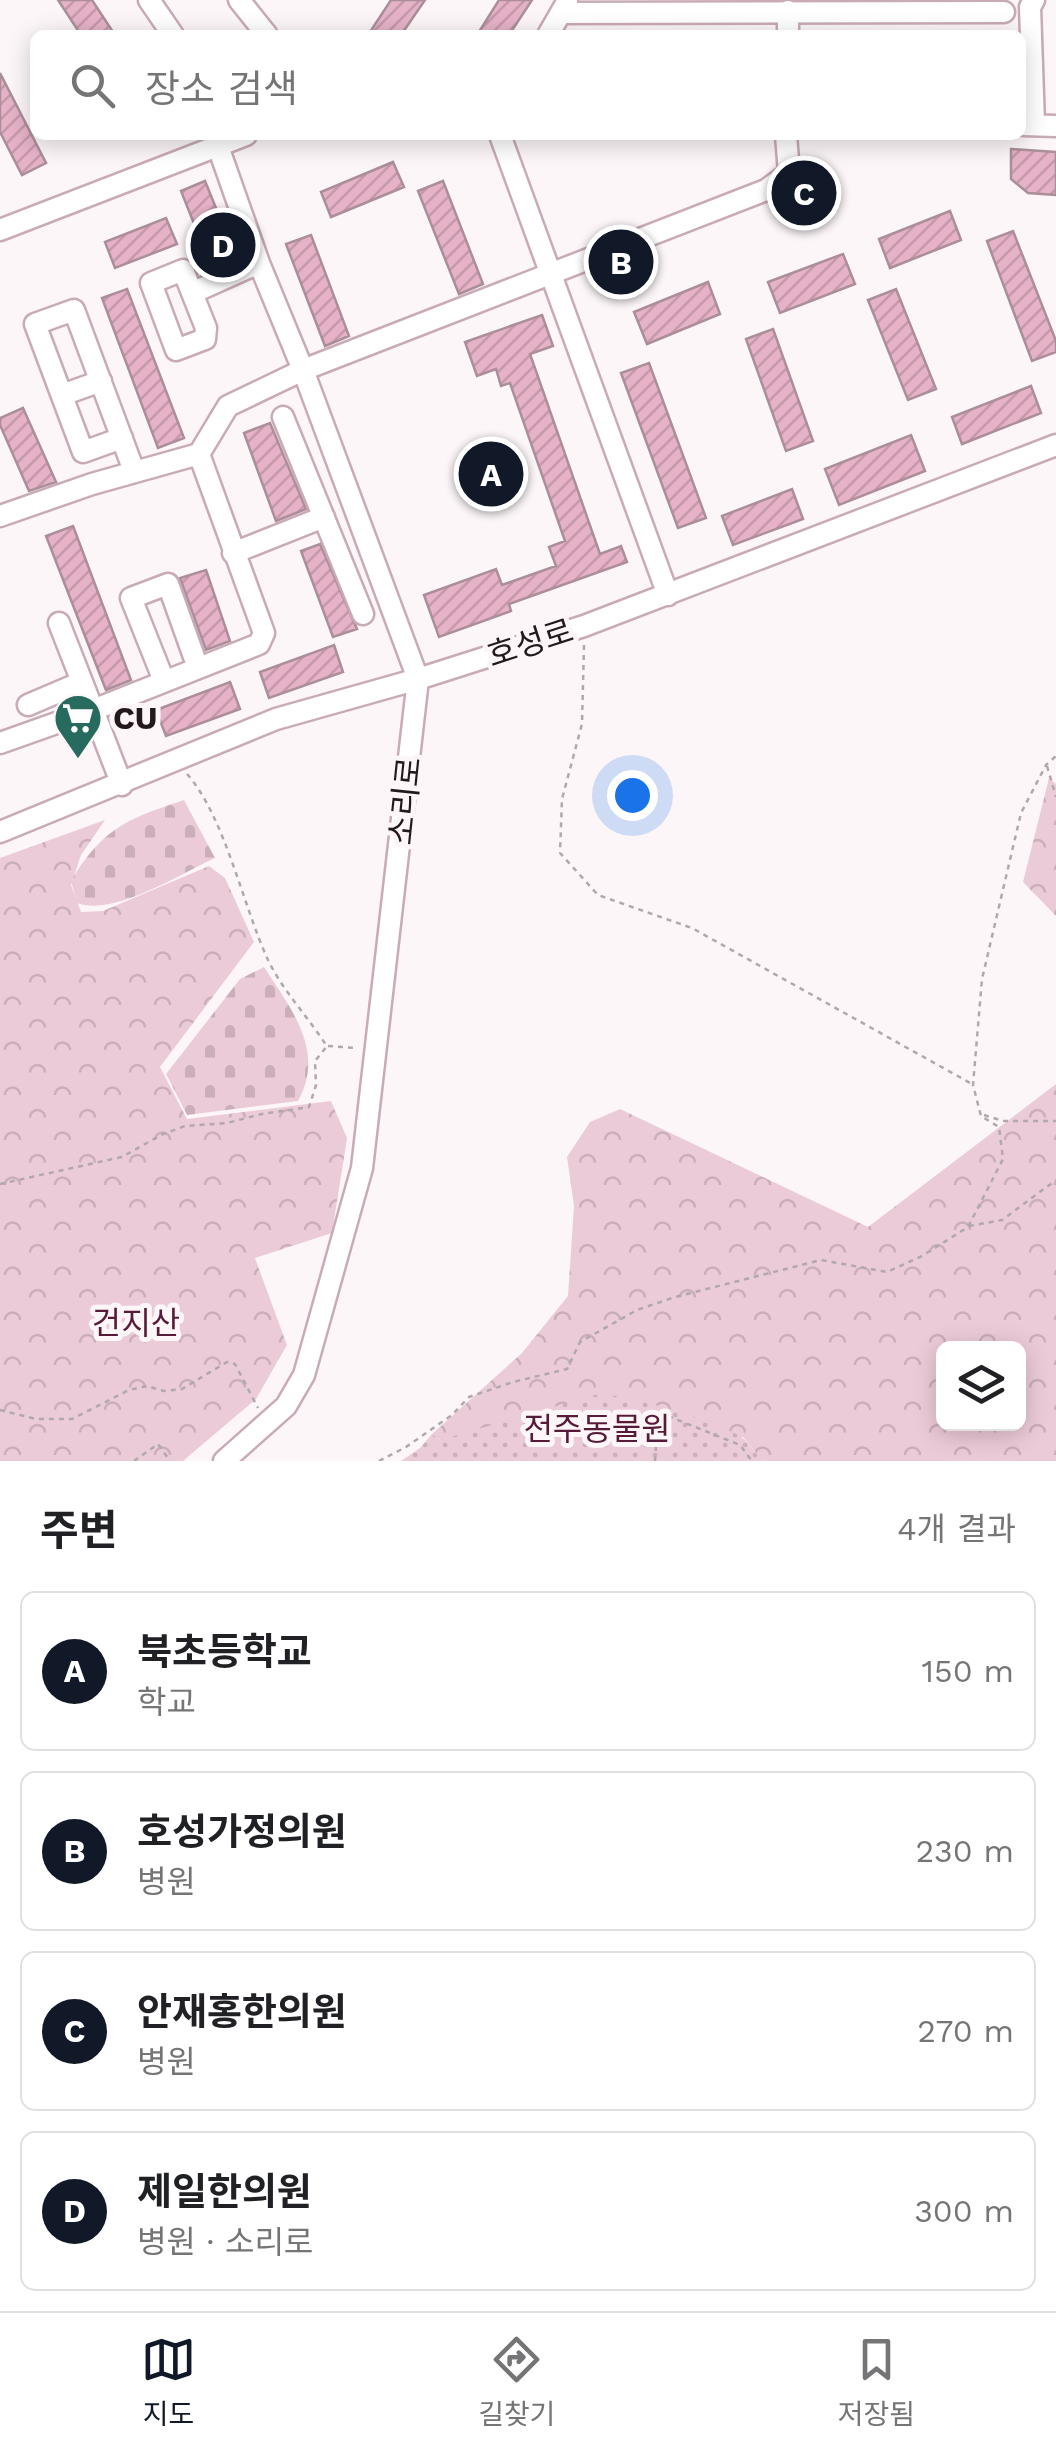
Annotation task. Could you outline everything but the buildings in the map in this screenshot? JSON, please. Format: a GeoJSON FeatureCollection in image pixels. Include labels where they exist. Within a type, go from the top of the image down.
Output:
{"type":"FeatureCollection","features":[{"type":"Feature","properties":{"kind":"street"},"geometry":{"type":"LineString","coordinates":[[149,0],[170,30]]}},
{"type":"Feature","properties":{"kind":"street"},"geometry":{"type":"LineString","coordinates":[[239,0],[263,30]]}},
{"type":"Feature","properties":{"kind":"street"},"geometry":{"type":"LineString","coordinates":[[1034,0],[1030,8],[1028,125],[1056,126]]}},
{"type":"Feature","properties":{"kind":"street"},"geometry":{"type":"LineString","coordinates":[[551,30],[565,6],[788,11],[854,5],[1004,12]]}},
{"type":"Feature","properties":{"kind":"street"},"geometry":{"type":"LineString","coordinates":[[788,11],[788,30]]}},
{"type":"Feature","properties":{"kind":"street"},"geometry":{"type":"LineString","coordinates":[[3,221],[217,140]]}},
{"type":"Feature","properties":{"kind":"street","name":"소리로"},"geometry":{"type":"LineString","coordinates":[[217,140],[259,263],[304,370],[418,679],[362,1168],[304,1374],[286,1406],[224,1461]]}},
{"type":"Feature","properties":{"kind":"street"},"geometry":{"type":"LineString","coordinates":[[502,140],[668,595]]}},
{"type":"Feature","properties":{"kind":"street"},"geometry":{"type":"LineString","coordinates":[[0,516],[199,454],[228,406],[304,370],[766,190],[790,173],[787,140]]}},
{"type":"Feature","properties":{"kind":"street"},"geometry":{"type":"LineString","coordinates":[[194,292],[259,263]]}},
{"type":"Feature","properties":{"kind":"street"},"geometry":{"type":"LineString","coordinates":[[122,438],[83,452],[35,324],[74,310],[122,438],[134,472]]}},
{"type":"Feature","properties":{"kind":"street"},"geometry":{"type":"LineString","coordinates":[[62,395],[101,382]]}},
{"type":"Feature","properties":{"kind":"street"},"geometry":{"type":"LineString","coordinates":[[283,417],[363,614]]}},
{"type":"Feature","properties":{"kind":"street","name":"호성로"},"geometry":{"type":"LineString","coordinates":[[0,832],[276,719],[584,626],[1056,444]]}},
{"type":"Feature","properties":{"kind":"street"},"geometry":{"type":"LineString","coordinates":[[0,743],[258,644],[264,633],[199,454]]}},
{"type":"Feature","properties":{"kind":"street"},"geometry":{"type":"LineString","coordinates":[[233,552],[324,517]]}},
{"type":"Feature","properties":{"kind":"street"},"geometry":{"type":"LineString","coordinates":[[164,680],[130,598],[168,584],[198,668]]}},
{"type":"Feature","properties":{"kind":"street"},"geometry":{"type":"LineString","coordinates":[[59,623],[122,785]]}},
{"type":"Feature","properties":{"kind":"street"},"geometry":{"type":"LineString","coordinates":[[28,705],[82,682]]}},
{"type":"Feature","properties":{"kind":"path"},"geometry":{"type":"LineString","coordinates":[[584,626],[582,724],[562,798],[560,853],[598,894],[692,928],[973,1085]]}},
{"type":"Feature","properties":{"kind":"path"},"geometry":{"type":"LineString","coordinates":[[968,1226],[1002,1160],[999,1127],[981,1116],[973,1085],[982,979],[1021,812],[1046,765],[1056,756]]}},
{"type":"Feature","properties":{"kind":"path"},"geometry":{"type":"LineString","coordinates":[[177,762],[199,789],[224,841],[269,962],[327,1046],[376,1054]]}},
{"type":"Feature","properties":{"kind":"path"},"geometry":{"type":"LineString","coordinates":[[1046,765],[1056,797]]}},
{"type":"Feature","properties":{"kind":"path"},"geometry":{"type":"LineString","coordinates":[[0,1184],[122,1156],[185,1126],[227,1123],[309,1107],[316,1085],[315,1060],[327,1046]]}},
{"type":"Feature","properties":{"kind":"path"},"geometry":{"type":"LineString","coordinates":[[981,1116],[1003,1121],[1056,1121]]}},
{"type":"Feature","properties":{"kind":"path"},"geometry":{"type":"LineString","coordinates":[[380,1461],[436,1426],[469,1397],[567,1369],[580,1342],[637,1310],[821,1260],[887,1272],[922,1256],[968,1226],[1002,1220],[1056,1180]]}},
{"type":"Feature","properties":{"kind":"path"},"geometry":{"type":"LineString","coordinates":[[0,1410],[36,1419],[72,1419],[129,1390],[147,1386],[182,1390],[227,1362],[235,1364],[266,1424]]}},
{"type":"Feature","properties":{"kind":"path"},"geometry":{"type":"LineString","coordinates":[[655,1461],[658,1412],[740,1445],[752,1461]]}},
{"type":"Feature","properties":{"kind":"path"},"geometry":{"type":"LineString","coordinates":[[134,1461],[158,1444],[170,1461]]}},
{"type":"Feature","properties":{"kind":"green space"},"geometry":{"type":"Polygon","coordinates":[[[1049,778],[1056,784],[1056,916],[1023,882],[1049,778]]]}},
{"type":"Feature","properties":{"kind":"green space"},"geometry":{"type":"Polygon","coordinates":[[[184,800],[215,858],[127,899],[92,906],[77,903],[71,881],[106,837],[132,820],[184,800]]]}},
{"type":"Feature","properties":{"kind":"green space","name":"건지산"},"geometry":{"type":"Polygon","coordinates":[[[105,820],[81,855],[71,885],[81,912],[103,911],[209,866],[225,878],[254,942],[160,1067],[187,1119],[331,1101],[347,1138],[332,1233],[255,1258],[287,1345],[256,1399],[183,1461],[0,1461],[0,858],[105,820]]]}},
{"type":"Feature","properties":{"kind":"green space"},"geometry":{"type":"Polygon","coordinates":[[[264,967],[294,1015],[307,1048],[306,1083],[298,1101],[187,1115],[166,1074],[240,979],[264,967]]]}},
{"type":"Feature","properties":{"kind":"green space"},"geometry":{"type":"Polygon","coordinates":[[[1056,1084],[1056,1461],[766,1461],[743,1437],[440,1440],[432,1434],[522,1353],[568,1296],[574,1206],[567,1157],[590,1122],[620,1109],[868,1227],[1056,1084]]]}},
{"type":"Feature","properties":{"kind":"green space","name":"전주동물원"},"geometry":{"type":"Polygon","coordinates":[[[602,1393],[722,1427],[742,1438],[766,1461],[401,1461],[432,1434],[440,1440],[602,1393]]]}},
{"type":"Feature","properties":{"kind":"place","name":"안재홍한의원"},"geometry":{"type":"Point","coordinates":[804,193]}},
{"type":"Feature","properties":{"kind":"place","name":"제일한의원"},"geometry":{"type":"Point","coordinates":[223,245]}},
{"type":"Feature","properties":{"kind":"place","name":"호성가정의원"},"geometry":{"type":"Point","coordinates":[621,262]}},
{"type":"Feature","properties":{"kind":"place","name":"북초등학교"},"geometry":{"type":"Point","coordinates":[491,474]}},
{"type":"Feature","properties":{"kind":"place","name":"CU"},"geometry":{"type":"Point","coordinates":[78,760]}}]}
